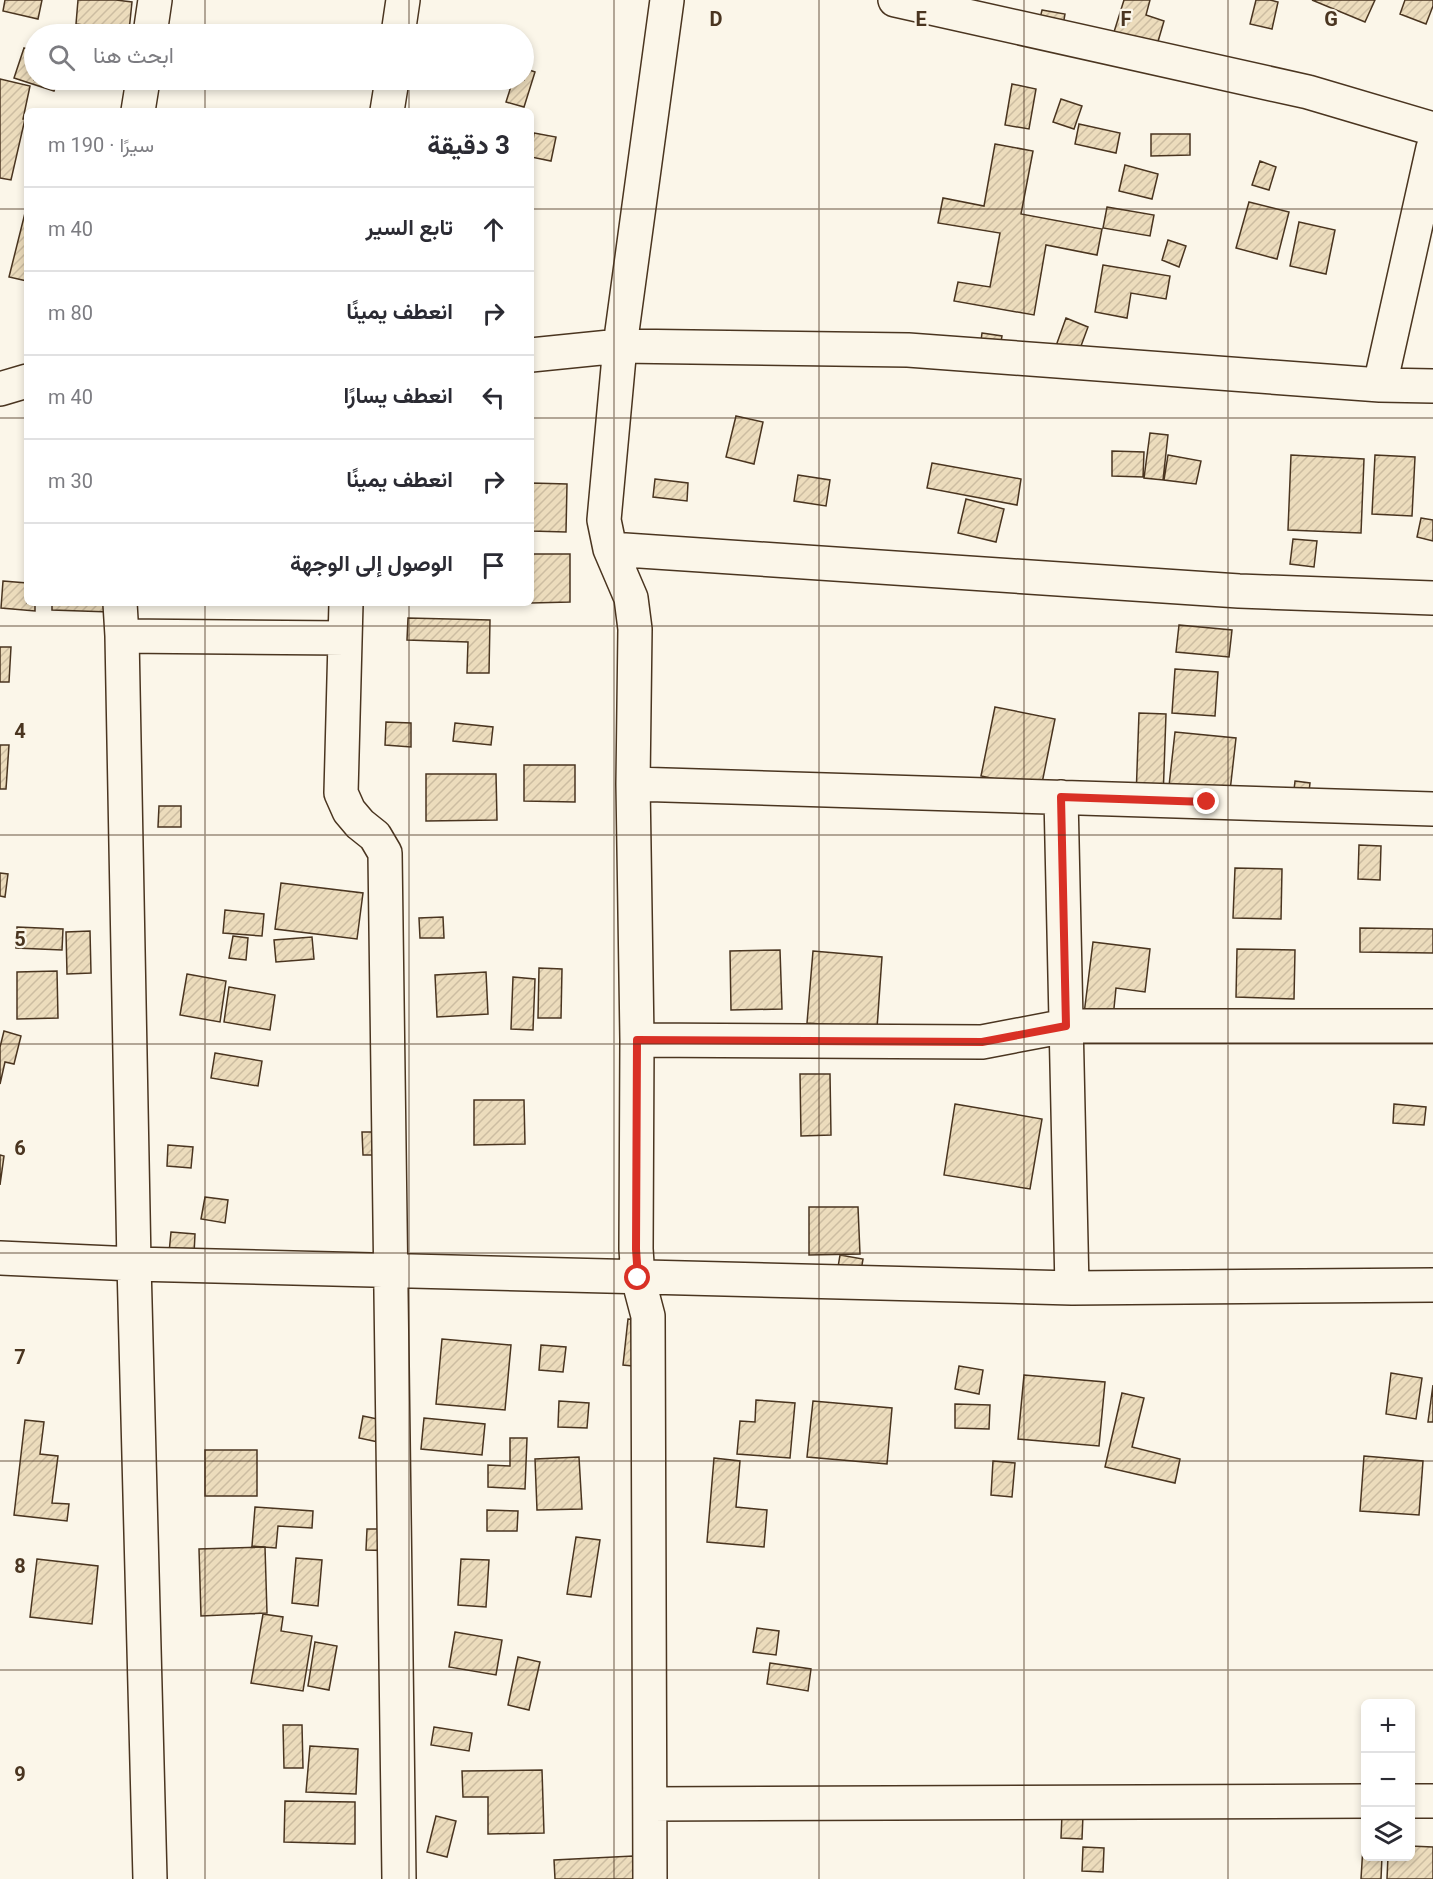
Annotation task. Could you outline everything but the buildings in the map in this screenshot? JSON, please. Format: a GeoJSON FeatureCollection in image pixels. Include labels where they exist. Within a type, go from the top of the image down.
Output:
{"type":"FeatureCollection","features":[{"type":"Feature","properties":{"kind":"street"},"geometry":{"type":"LineString","coordinates":[[151,24],[155,0]]}},
{"type":"Feature","properties":{"kind":"street"},"geometry":{"type":"LineString","coordinates":[[399,24],[403,0]]}},
{"type":"Feature","properties":{"kind":"street"},"geometry":{"type":"LineString","coordinates":[[650,1879],[648,1316],[638,1278],[636,1249],[637,1040],[633,784],[635,629],[630,598],[610,549],[604,520],[620,346],[667,0]]}},
{"type":"Feature","properties":{"kind":"street"},"geometry":{"type":"LineString","coordinates":[[895,0],[1308,92],[1433,129]]}},
{"type":"Feature","properties":{"kind":"street"},"geometry":{"type":"LineString","coordinates":[[138,108],[141,90]]}},
{"type":"Feature","properties":{"kind":"street"},"geometry":{"type":"LineString","coordinates":[[387,108],[390,90]]}},
{"type":"Feature","properties":{"kind":"street"},"geometry":{"type":"LineString","coordinates":[[1380,385],[1433,148]]}},
{"type":"Feature","properties":{"kind":"street"},"geometry":{"type":"LineString","coordinates":[[534,355],[620,346],[908,350],[1380,385],[1433,386]]}},
{"type":"Feature","properties":{"kind":"street"},"geometry":{"type":"LineString","coordinates":[[0,388],[24,382]]}},
{"type":"Feature","properties":{"kind":"street"},"geometry":{"type":"LineString","coordinates":[[610,549],[1239,591],[1433,598]]}},
{"type":"Feature","properties":{"kind":"street"},"geometry":{"type":"LineString","coordinates":[[120,606],[150,1879]]}},
{"type":"Feature","properties":{"kind":"street"},"geometry":{"type":"LineString","coordinates":[[346,606],[341,793],[349,811],[375,836],[385,852],[399,1879]]}},
{"type":"Feature","properties":{"kind":"street"},"geometry":{"type":"LineString","coordinates":[[122,636],[345,638]]}},
{"type":"Feature","properties":{"kind":"street"},"geometry":{"type":"LineString","coordinates":[[633,784],[1433,809]]}},
{"type":"Feature","properties":{"kind":"street"},"geometry":{"type":"LineString","coordinates":[[1061,797],[1072,1288]]}},
{"type":"Feature","properties":{"kind":"street"},"geometry":{"type":"LineString","coordinates":[[637,1040],[982,1042],[1066,1026],[1433,1026]]}},
{"type":"Feature","properties":{"kind":"street"},"geometry":{"type":"LineString","coordinates":[[0,1258],[134,1264],[1072,1288],[1433,1285]]}},
{"type":"Feature","properties":{"kind":"street"},"geometry":{"type":"LineString","coordinates":[[650,1804],[1361,1801]]}},
{"type":"Feature","properties":{"kind":"street"},"geometry":{"type":"LineString","coordinates":[[1415,1801],[1433,1801]]}},
{"type":"Feature","properties":{"kind":"route"},"geometry":{"type":"LineString","coordinates":[[638,1278],[636,1249],[637,1040],[982,1042],[1066,1026],[1061,797],[1207,802]]}}]}
